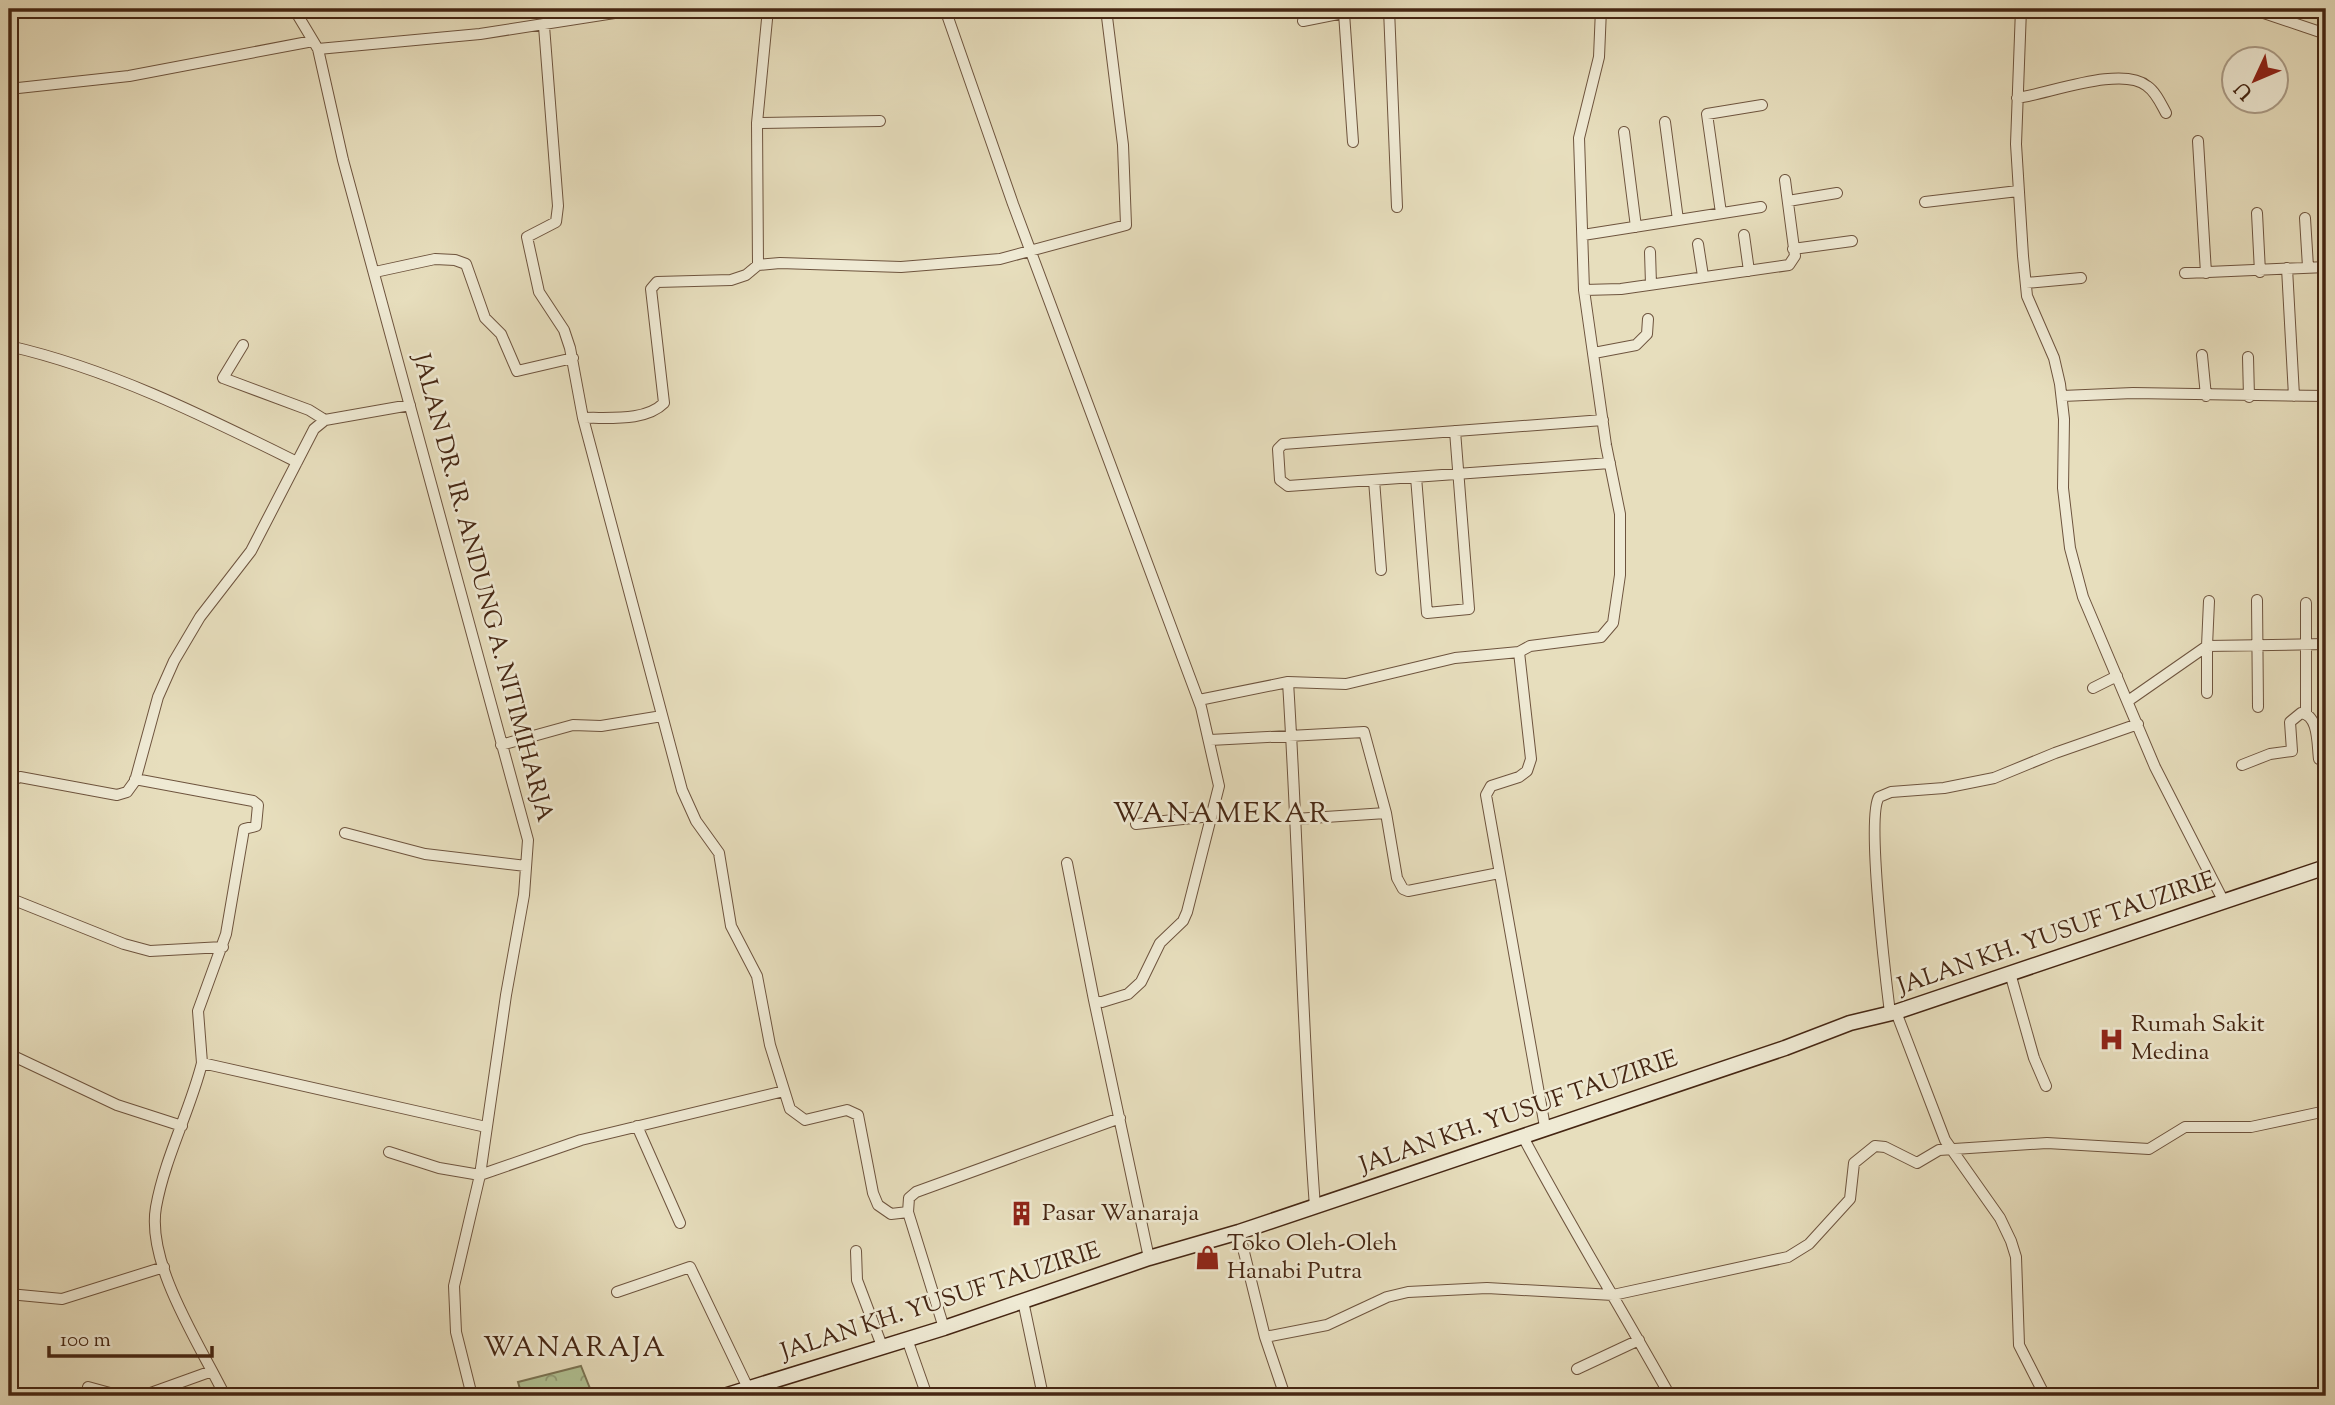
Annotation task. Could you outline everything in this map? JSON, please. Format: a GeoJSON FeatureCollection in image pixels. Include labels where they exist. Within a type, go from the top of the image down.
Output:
{"type":"FeatureCollection","features":[{"type":"Feature","properties":{"kind":"main road","name":"JALAN KH. YUSUF TAUZIRIE"},"geometry":{"type":"LineString","coordinates":[[724,1396],[944,1328],[1149,1258],[1240,1231],[1785,1048],[1850,1023],[1893,1013],[2326,866]]}},
{"type":"Feature","properties":{"kind":"street","name":"JALAN DR. IR. ANDUNG A. NITIMIHARJA"},"geometry":{"type":"LineString","coordinates":[[294,9],[315,45],[343,160],[528,840],[480,1175],[454,1286],[456,1332],[472,1396]]}},
{"type":"Feature","properties":{"kind":"street"},"geometry":{"type":"LineString","coordinates":[[564,9],[567,20]]}},
{"type":"Feature","properties":{"kind":"street"},"geometry":{"type":"LineString","coordinates":[[9,89],[104,80],[315,45],[544,26],[640,9]]}},
{"type":"Feature","properties":{"kind":"street"},"geometry":{"type":"LineString","coordinates":[[758,265],[757,123],[768,9]]}},
{"type":"Feature","properties":{"kind":"street"},"geometry":{"type":"LineString","coordinates":[[945,9],[1199,700],[1219,786],[1183,921],[1160,943],[1141,982],[1135,988],[1110,1000],[1094,1000]]}},
{"type":"Feature","properties":{"kind":"street"},"geometry":{"type":"LineString","coordinates":[[583,418],[632,416],[653,412],[664,403],[651,289],[654,285],[730,280],[746,275],[758,265],[950,265],[1000,259],[1123,227],[1127,223],[1116,70],[1106,9]]}},
{"type":"Feature","properties":{"kind":"street"},"geometry":{"type":"LineString","coordinates":[[1303,21],[1363,9]]}},
{"type":"Feature","properties":{"kind":"street"},"geometry":{"type":"LineString","coordinates":[[1390,9],[1397,207]]}},
{"type":"Feature","properties":{"kind":"street"},"geometry":{"type":"LineString","coordinates":[[1199,700],[1288,682],[1346,684],[1455,658],[1519,652],[1539,645],[1601,637],[1611,628],[1620,575],[1620,531],[1584,290],[1579,138],[1599,57],[1601,9]]}},
{"type":"Feature","properties":{"kind":"street"},"geometry":{"type":"LineString","coordinates":[[2021,9],[2017,98],[2018,191],[2027,296],[2054,358],[2062,396],[2063,488],[2070,548],[2083,597],[2155,767],[2224,902]]}},
{"type":"Feature","properties":{"kind":"street"},"geometry":{"type":"LineString","coordinates":[[2252,9],[2326,34]]}},
{"type":"Feature","properties":{"kind":"street"},"geometry":{"type":"LineString","coordinates":[[1344,13],[1353,142]]}},
{"type":"Feature","properties":{"kind":"street"},"geometry":{"type":"LineString","coordinates":[[544,26],[554,125],[557,219],[529,235],[527,240],[539,292],[564,330],[573,358],[583,418],[662,716],[689,807],[719,853],[731,926],[747,952],[757,976],[769,1045],[790,1109],[805,1120],[847,1110],[854,1112],[860,1121],[873,1193],[878,1205],[891,1214],[908,1212]]}},
{"type":"Feature","properties":{"kind":"street"},"geometry":{"type":"LineString","coordinates":[[2017,98],[2097,81],[2128,79],[2149,87],[2166,113]]}},
{"type":"Feature","properties":{"kind":"street"},"geometry":{"type":"LineString","coordinates":[[1721,213],[1707,114],[1762,105]]}},
{"type":"Feature","properties":{"kind":"street"},"geometry":{"type":"LineString","coordinates":[[757,123],[880,121]]}},
{"type":"Feature","properties":{"kind":"street"},"geometry":{"type":"LineString","coordinates":[[1665,122],[1678,220]]}},
{"type":"Feature","properties":{"kind":"street"},"geometry":{"type":"LineString","coordinates":[[1624,132],[1636,227]]}},
{"type":"Feature","properties":{"kind":"street"},"geometry":{"type":"LineString","coordinates":[[2198,141],[2206,273]]}},
{"type":"Feature","properties":{"kind":"street"},"geometry":{"type":"LineString","coordinates":[[1584,290],[1651,284],[1789,265],[1795,256],[1784,180]]}},
{"type":"Feature","properties":{"kind":"street"},"geometry":{"type":"LineString","coordinates":[[1925,202],[2018,191]]}},
{"type":"Feature","properties":{"kind":"street"},"geometry":{"type":"LineString","coordinates":[[1788,201],[1837,193]]}},
{"type":"Feature","properties":{"kind":"street"},"geometry":{"type":"LineString","coordinates":[[1583,235],[1761,207]]}},
{"type":"Feature","properties":{"kind":"street"},"geometry":{"type":"LineString","coordinates":[[2257,213],[2260,272]]}},
{"type":"Feature","properties":{"kind":"street"},"geometry":{"type":"LineString","coordinates":[[2305,218],[2308,267]]}},
{"type":"Feature","properties":{"kind":"street"},"geometry":{"type":"LineString","coordinates":[[1744,235],[1749,271]]}},
{"type":"Feature","properties":{"kind":"street"},"geometry":{"type":"LineString","coordinates":[[1793,248],[1852,241]]}},
{"type":"Feature","properties":{"kind":"street"},"geometry":{"type":"LineString","coordinates":[[1698,243],[1703,276]]}},
{"type":"Feature","properties":{"kind":"street"},"geometry":{"type":"LineString","coordinates":[[1650,252],[1651,284]]}},
{"type":"Feature","properties":{"kind":"street"},"geometry":{"type":"LineString","coordinates":[[375,272],[435,259],[460,261],[469,268],[484,316],[501,334],[517,371],[573,358]]}},
{"type":"Feature","properties":{"kind":"street"},"geometry":{"type":"LineString","coordinates":[[2185,273],[2260,272],[2326,267]]}},
{"type":"Feature","properties":{"kind":"street"},"geometry":{"type":"LineString","coordinates":[[2287,268],[2294,396]]}},
{"type":"Feature","properties":{"kind":"street"},"geometry":{"type":"LineString","coordinates":[[2026,283],[2081,278]]}},
{"type":"Feature","properties":{"kind":"street"},"geometry":{"type":"LineString","coordinates":[[1594,353],[1636,345],[1647,334],[1648,319]]}},
{"type":"Feature","properties":{"kind":"street"},"geometry":{"type":"LineString","coordinates":[[243,345],[223,378],[309,410],[325,420]]}},
{"type":"Feature","properties":{"kind":"street"},"geometry":{"type":"LineString","coordinates":[[9,346],[53,357],[151,393],[297,462]]}},
{"type":"Feature","properties":{"kind":"street"},"geometry":{"type":"LineString","coordinates":[[2203,355],[2206,396]]}},
{"type":"Feature","properties":{"kind":"street"},"geometry":{"type":"LineString","coordinates":[[2248,358],[2249,397]]}},
{"type":"Feature","properties":{"kind":"street"},"geometry":{"type":"LineString","coordinates":[[2062,396],[2133,393],[2249,397],[2326,396]]}},
{"type":"Feature","properties":{"kind":"street"},"geometry":{"type":"LineString","coordinates":[[9,793],[13,780],[20,777],[117,794],[127,792],[135,779],[158,697],[174,661],[200,617],[251,551],[314,429],[325,420],[410,405]]}},
{"type":"Feature","properties":{"kind":"street"},"geometry":{"type":"LineString","coordinates":[[1603,420],[1290,443],[1278,449],[1280,480],[1283,485],[1610,463]]}},
{"type":"Feature","properties":{"kind":"street"},"geometry":{"type":"LineString","coordinates":[[1416,477],[1427,612],[1469,609],[1455,431]]}},
{"type":"Feature","properties":{"kind":"street"},"geometry":{"type":"LineString","coordinates":[[1374,480],[1381,570]]}},
{"type":"Feature","properties":{"kind":"street"},"geometry":{"type":"LineString","coordinates":[[2257,600],[2258,707]]}},
{"type":"Feature","properties":{"kind":"street"},"geometry":{"type":"LineString","coordinates":[[2207,693],[2208,601]]}},
{"type":"Feature","properties":{"kind":"street"},"geometry":{"type":"LineString","coordinates":[[2305,603],[2306,714]]}},
{"type":"Feature","properties":{"kind":"street"},"geometry":{"type":"LineString","coordinates":[[2128,701],[2207,646],[2326,644]]}},
{"type":"Feature","properties":{"kind":"street"},"geometry":{"type":"LineString","coordinates":[[1519,652],[1531,760],[1524,774],[1491,786],[1486,791],[1545,1127]]}},
{"type":"Feature","properties":{"kind":"street"},"geometry":{"type":"LineString","coordinates":[[2092,688],[2117,676]]}},
{"type":"Feature","properties":{"kind":"street"},"geometry":{"type":"LineString","coordinates":[[1288,682],[1304,990],[1304,1066],[1315,1206]]}},
{"type":"Feature","properties":{"kind":"street"},"geometry":{"type":"LineString","coordinates":[[2242,765],[2270,754],[2292,751],[2290,722],[2295,715],[2306,714],[2314,721],[2319,759]]}},
{"type":"Feature","properties":{"kind":"street"},"geometry":{"type":"LineString","coordinates":[[502,745],[573,725],[601,726],[662,716]]}},
{"type":"Feature","properties":{"kind":"street"},"geometry":{"type":"LineString","coordinates":[[2045,1396],[2019,1345],[2016,1257],[2011,1241],[2000,1218],[1950,1149],[1893,1013],[1877,869],[1874,808],[1879,797],[1994,778],[2138,724]]}},
{"type":"Feature","properties":{"kind":"street"},"geometry":{"type":"LineString","coordinates":[[1210,740],[1291,734],[1365,733],[1386,813],[1397,878],[1403,889],[1408,891],[1499,873]]}},
{"type":"Feature","properties":{"kind":"street"},"geometry":{"type":"LineString","coordinates":[[135,779],[253,801],[258,805],[256,826],[244,829],[223,947],[198,1011],[202,1063],[156,1209],[156,1247],[225,1396]]}},
{"type":"Feature","properties":{"kind":"street"},"geometry":{"type":"LineString","coordinates":[[1296,819],[1386,813]]}},
{"type":"Feature","properties":{"kind":"street"},"geometry":{"type":"LineString","coordinates":[[1136,824],[1211,816]]}},
{"type":"Feature","properties":{"kind":"street"},"geometry":{"type":"LineString","coordinates":[[345,833],[435,856],[526,866]]}},
{"type":"Feature","properties":{"kind":"street"},"geometry":{"type":"LineString","coordinates":[[1067,863],[1149,1258]]}},
{"type":"Feature","properties":{"kind":"street"},"geometry":{"type":"LineString","coordinates":[[9,898],[112,940],[150,951],[223,947]]}},
{"type":"Feature","properties":{"kind":"street"},"geometry":{"type":"LineString","coordinates":[[2010,973],[2034,1058],[2046,1086]]}},
{"type":"Feature","properties":{"kind":"street"},"geometry":{"type":"LineString","coordinates":[[9,1054],[117,1105],[182,1126]]}},
{"type":"Feature","properties":{"kind":"street"},"geometry":{"type":"LineString","coordinates":[[202,1063],[486,1127]]}},
{"type":"Feature","properties":{"kind":"street"},"geometry":{"type":"LineString","coordinates":[[389,1152],[439,1168],[480,1175],[581,1140],[784,1091]]}},
{"type":"Feature","properties":{"kind":"street"},"geometry":{"type":"LineString","coordinates":[[1265,1337],[1327,1325],[1387,1297],[1408,1292],[1487,1288],[1613,1295],[1788,1257],[1809,1244],[1850,1199],[1854,1163],[1868,1149],[1885,1147],[1917,1163],[1934,1152],[1950,1149],[2047,1143],[2149,1149],[2185,1127],[2252,1127],[2326,1111]]}},
{"type":"Feature","properties":{"kind":"street"},"geometry":{"type":"LineString","coordinates":[[944,1328],[908,1212],[909,1198],[916,1192],[1120,1118]]}},
{"type":"Feature","properties":{"kind":"street"},"geometry":{"type":"LineString","coordinates":[[637,1126],[680,1223]]}},
{"type":"Feature","properties":{"kind":"street"},"geometry":{"type":"LineString","coordinates":[[1522,1135],[1570,1227],[1613,1295],[1670,1396]]}},
{"type":"Feature","properties":{"kind":"street"},"geometry":{"type":"LineString","coordinates":[[1240,1231],[1265,1337],[1285,1396]]}},
{"type":"Feature","properties":{"kind":"street"},"geometry":{"type":"LineString","coordinates":[[856,1251],[857,1280],[882,1346]]}},
{"type":"Feature","properties":{"kind":"street"},"geometry":{"type":"LineString","coordinates":[[9,1294],[62,1299],[164,1267]]}},
{"type":"Feature","properties":{"kind":"street"},"geometry":{"type":"LineString","coordinates":[[617,1292],[690,1267],[748,1388]]}},
{"type":"Feature","properties":{"kind":"street"},"geometry":{"type":"LineString","coordinates":[[1023,1301],[1044,1396]]}},
{"type":"Feature","properties":{"kind":"street"},"geometry":{"type":"LineString","coordinates":[[907,1339],[927,1396]]}},
{"type":"Feature","properties":{"kind":"street"},"geometry":{"type":"LineString","coordinates":[[1577,1369],[1639,1340]]}},
{"type":"Feature","properties":{"kind":"street"},"geometry":{"type":"LineString","coordinates":[[88,1387],[121,1396],[148,1394],[212,1371]]}},
{"type":"Feature","properties":{"kind":"green space"},"geometry":{"type":"Polygon","coordinates":[[[581,1366],[593,1396],[522,1396],[518,1382],[581,1366]]]}},
{"type":"Feature","properties":{"kind":"place","name":"Rumah Sakit Medina"},"geometry":{"type":"Point","coordinates":[2111,1039]}},
{"type":"Feature","properties":{"kind":"place","name":"Pasar Wanaraja"},"geometry":{"type":"Point","coordinates":[1022,1214]}},
{"type":"Feature","properties":{"kind":"place","name":"Toko Oleh-Oleh Hanabi Putra"},"geometry":{"type":"Point","coordinates":[1207,1258]}},
{"type":"Feature","properties":{"kind":"district","name":"WANAMEKAR"},"geometry":{"type":"Point","coordinates":[1222,815]}},
{"type":"Feature","properties":{"kind":"district","name":"WANARAJA"},"geometry":{"type":"Point","coordinates":[575,1349]}}]}
